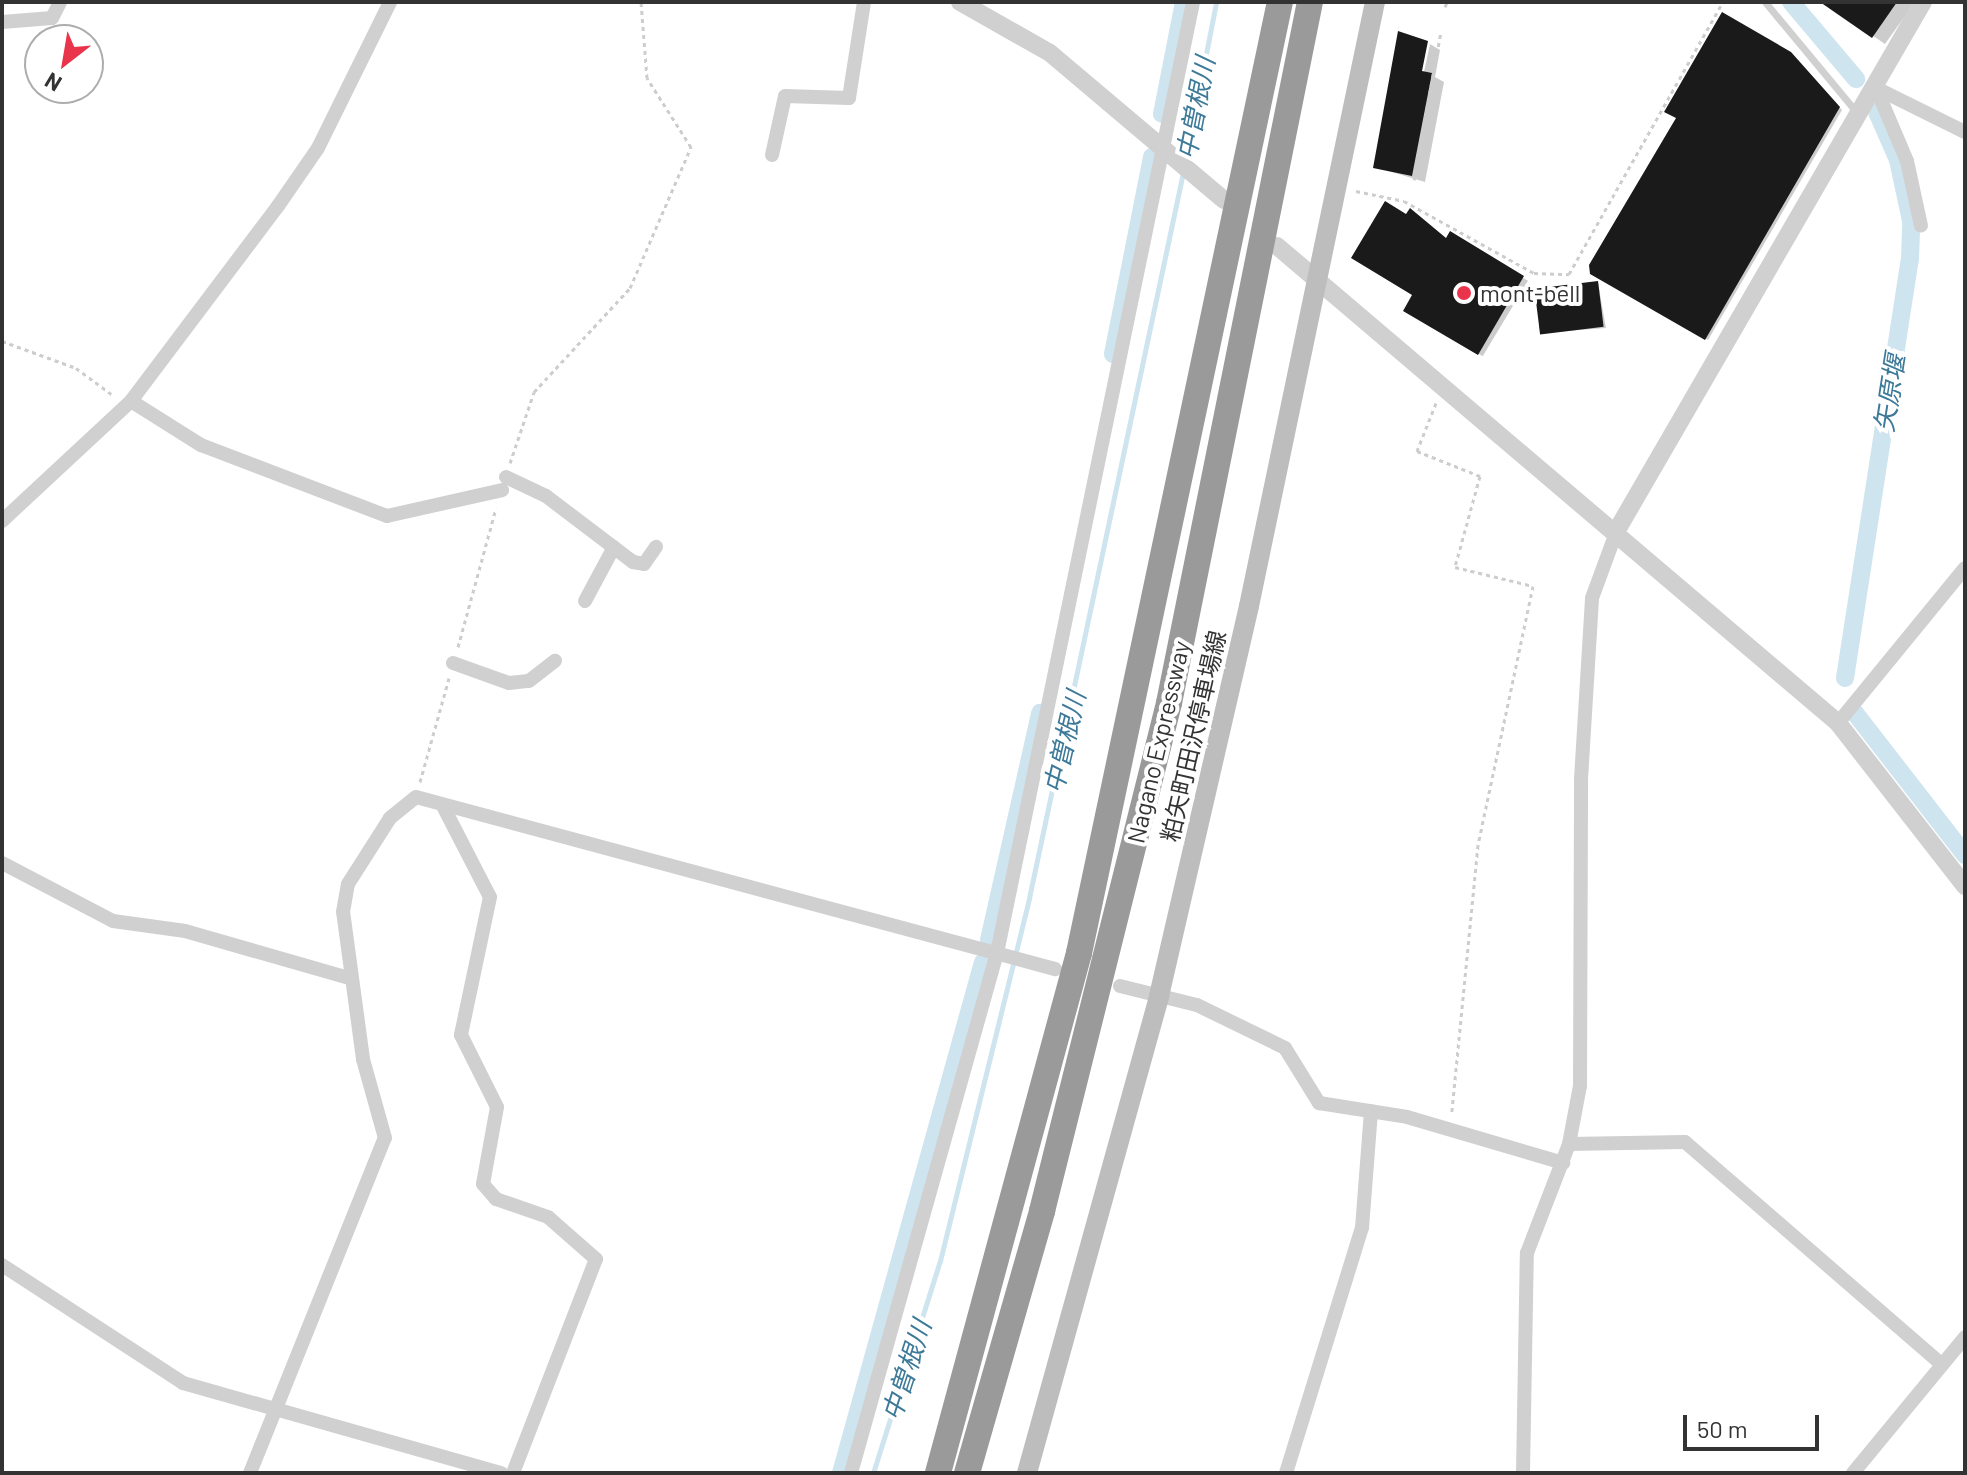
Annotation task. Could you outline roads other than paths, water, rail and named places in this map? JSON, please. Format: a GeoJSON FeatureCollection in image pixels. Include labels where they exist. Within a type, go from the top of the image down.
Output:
{"type":"FeatureCollection","features":[{"type":"Feature","properties":{"kind":"highway","name":"Nagano Expressway"},"geometry":{"type":"LineString","coordinates":[[938,1473],[1093,892],[1280,2]]}},
{"type":"Feature","properties":{"kind":"highway","name":"Nagano Expressway"},"geometry":{"type":"LineString","coordinates":[[967,1473],[1042,1211],[1169,703],[1310,2]]}},
{"type":"Feature","properties":{"kind":"main road","name":"粕矢町田沢停車場線"},"geometry":{"type":"LineString","coordinates":[[1027,1473],[1159,996],[1317,281],[1375,2]]}},
{"type":"Feature","properties":{"kind":"street"},"geometry":{"type":"LineString","coordinates":[[2,22],[52,18],[60,2]]}},
{"type":"Feature","properties":{"kind":"street"},"geometry":{"type":"LineString","coordinates":[[2,521],[129,403],[318,148],[390,2]]}},
{"type":"Feature","properties":{"kind":"street"},"geometry":{"type":"LineString","coordinates":[[772,155],[785,96],[849,98],[864,2]]}},
{"type":"Feature","properties":{"kind":"street"},"geometry":{"type":"LineString","coordinates":[[960,2],[1050,53],[1224,200]]}},
{"type":"Feature","properties":{"kind":"street"},"geometry":{"type":"LineString","coordinates":[[851,1473],[997,953],[1166,150],[1193,2]]}},
{"type":"Feature","properties":{"kind":"street"},"geometry":{"type":"LineString","coordinates":[[1523,1473],[1527,1253],[1563,1163],[1580,1086],[1581,779],[1592,598],[1617,530],[1876,88],[1923,2]]}},
{"type":"Feature","properties":{"kind":"street"},"geometry":{"type":"LineString","coordinates":[[1876,88],[1965,132]]}},
{"type":"Feature","properties":{"kind":"street"},"geometry":{"type":"LineString","coordinates":[[1876,88],[1907,161],[1921,226]]}},
{"type":"Feature","properties":{"kind":"street"},"geometry":{"type":"LineString","coordinates":[[1277,246],[1617,530],[1838,723],[1965,886]]}},
{"type":"Feature","properties":{"kind":"street"},"geometry":{"type":"LineString","coordinates":[[129,403],[201,445],[387,516],[504,483],[546,496],[614,547],[644,564],[656,547]]}},
{"type":"Feature","properties":{"kind":"street"},"geometry":{"type":"LineString","coordinates":[[585,601],[614,547]]}},
{"type":"Feature","properties":{"kind":"street"},"geometry":{"type":"LineString","coordinates":[[1838,723],[1965,568]]}},
{"type":"Feature","properties":{"kind":"street"},"geometry":{"type":"LineString","coordinates":[[453,663],[509,683],[529,681],[555,661]]}},
{"type":"Feature","properties":{"kind":"street"},"geometry":{"type":"LineString","coordinates":[[250,1473],[385,1138],[349,978],[348,884],[390,818],[416,797],[444,808],[1055,969]]}},
{"type":"Feature","properties":{"kind":"street"},"geometry":{"type":"LineString","coordinates":[[444,808],[490,897],[461,1035],[497,1107],[483,1184],[496,1199],[548,1217],[596,1259],[513,1473]]}},
{"type":"Feature","properties":{"kind":"street"},"geometry":{"type":"LineString","coordinates":[[2,863],[113,921],[185,931],[349,978]]}},
{"type":"Feature","properties":{"kind":"street"},"geometry":{"type":"LineString","coordinates":[[1120,986],[1197,1005],[1285,1048],[1319,1103],[1451,1128],[1501,1150],[1563,1163]]}},
{"type":"Feature","properties":{"kind":"street"},"geometry":{"type":"LineString","coordinates":[[1286,1473],[1362,1228],[1371,1111]]}},
{"type":"Feature","properties":{"kind":"street"},"geometry":{"type":"LineString","coordinates":[[1569,1144],[1685,1142],[1941,1364]]}},
{"type":"Feature","properties":{"kind":"street"},"geometry":{"type":"LineString","coordinates":[[2,1265],[183,1383],[502,1473]]}},
{"type":"Feature","properties":{"kind":"street"},"geometry":{"type":"LineString","coordinates":[[1853,1473],[1965,1337]]}},
{"type":"Feature","properties":{"kind":"lane"},"geometry":{"type":"LineString","coordinates":[[1765,2],[1859,115]]}},
{"type":"Feature","properties":{"kind":"waterway"},"geometry":{"type":"LineString","coordinates":[[1162,114],[1184,2]]}},
{"type":"Feature","properties":{"kind":"waterway","name":"中曽根川"},"geometry":{"type":"LineString","coordinates":[[1185,162],[1216,2]]}},
{"type":"Feature","properties":{"kind":"waterway","name":"矢原堰"},"geometry":{"type":"LineString","coordinates":[[1791,2],[1856,79]]}},
{"type":"Feature","properties":{"kind":"waterway","name":"矢原堰"},"geometry":{"type":"LineString","coordinates":[[1845,678],[1910,259],[1911,221],[1898,160],[1877,112]]}},
{"type":"Feature","properties":{"kind":"waterway"},"geometry":{"type":"LineString","coordinates":[[1113,354],[1152,157]]}},
{"type":"Feature","properties":{"kind":"waterway","name":"中曽根川"},"geometry":{"type":"LineString","coordinates":[[873,1473],[940,1261],[1029,898],[1183,172]]}},
{"type":"Feature","properties":{"kind":"waterway"},"geometry":{"type":"LineString","coordinates":[[989,940],[1040,713]]}},
{"type":"Feature","properties":{"kind":"waterway","name":"矢原堰"},"geometry":{"type":"LineString","coordinates":[[1855,713],[1965,855]]}},
{"type":"Feature","properties":{"kind":"waterway"},"geometry":{"type":"LineString","coordinates":[[841,1473],[983,962]]}},
{"type":"Feature","properties":{"kind":"place","name":"mont-bell"},"geometry":{"type":"Point","coordinates":[1464,293]}}]}
